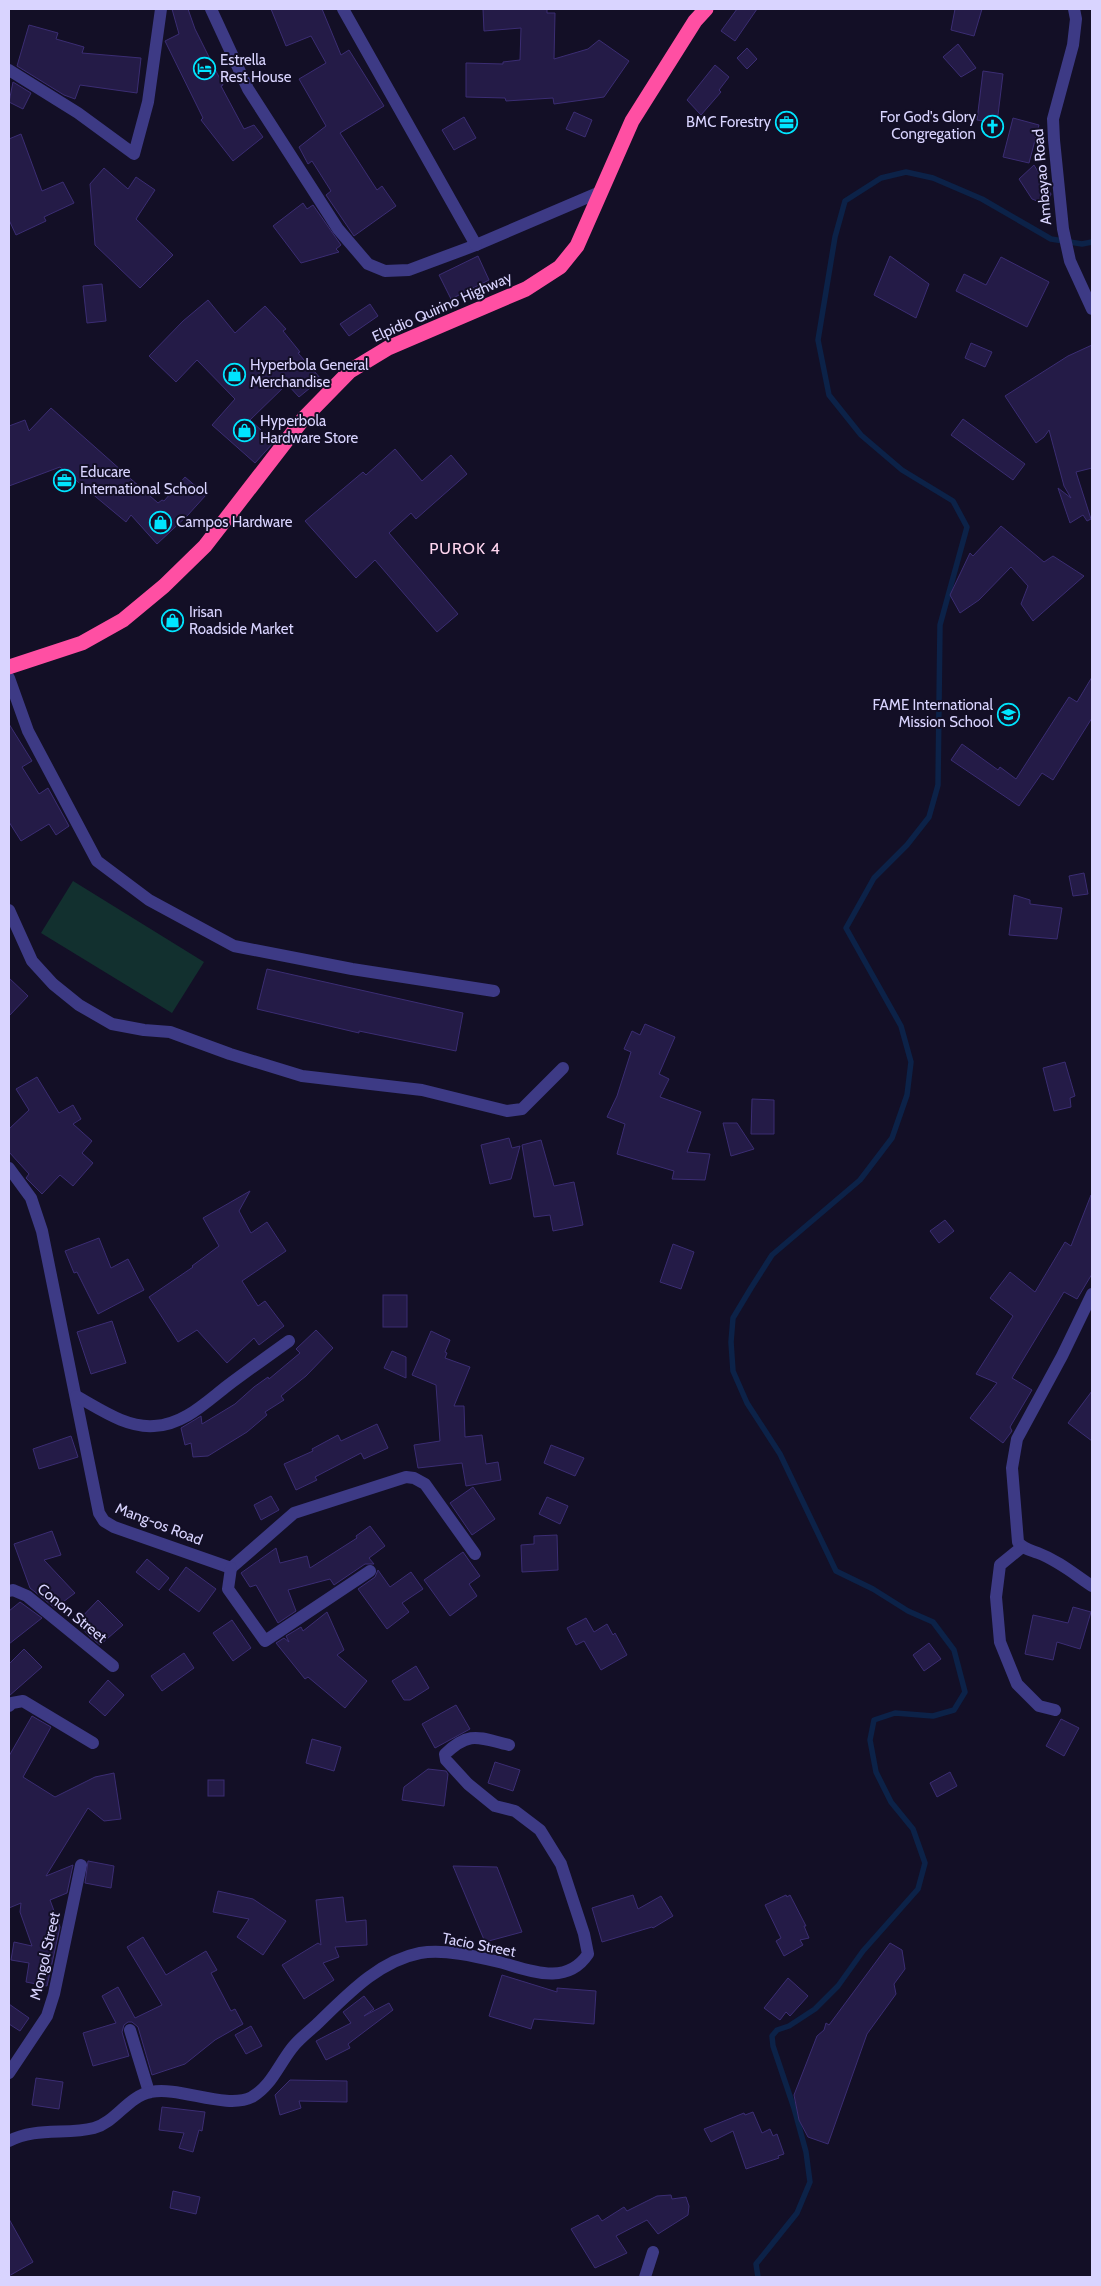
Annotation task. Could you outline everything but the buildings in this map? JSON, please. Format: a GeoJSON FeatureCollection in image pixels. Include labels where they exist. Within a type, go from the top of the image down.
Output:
{"type":"FeatureCollection","features":[{"type":"Feature","properties":{"kind":"highway","name":"Elpidio Quirino Highway"},"geometry":{"type":"LineString","coordinates":[[9,667],[82,643],[123,620],[182,570],[205,546],[304,418],[350,371],[388,348],[526,289],[560,267],[578,246],[632,121],[696,15],[706,9]]}},
{"type":"Feature","properties":{"kind":"street"},"geometry":{"type":"LineString","coordinates":[[9,70],[78,113],[134,154],[148,102],[161,9]]}},
{"type":"Feature","properties":{"kind":"street"},"geometry":{"type":"LineString","coordinates":[[211,9],[248,89],[338,228],[368,264],[385,270],[408,270],[476,245],[600,192]]}},
{"type":"Feature","properties":{"kind":"street"},"geometry":{"type":"LineString","coordinates":[[343,9],[476,245]]}},
{"type":"Feature","properties":{"kind":"street","name":"Ambayao Road"},"geometry":{"type":"LineString","coordinates":[[1074,9],[1076,19],[1073,45],[1054,119],[1063,229],[1070,261],[1092,309]]}},
{"type":"Feature","properties":{"kind":"street"},"geometry":{"type":"LineString","coordinates":[[9,678],[28,730],[97,861],[149,900],[234,946],[352,969],[494,991]]}},
{"type":"Feature","properties":{"kind":"street"},"geometry":{"type":"LineString","coordinates":[[9,910],[32,961],[53,984],[79,1005],[112,1024],[144,1030],[170,1032],[230,1054],[302,1076],[422,1090],[507,1111],[522,1109],[563,1068]]}},
{"type":"Feature","properties":{"kind":"street","name":"Mang-os Road"},"geometry":{"type":"LineString","coordinates":[[9,1168],[30,1198],[42,1231],[99,1513],[104,1521],[114,1527],[231,1568]]}},
{"type":"Feature","properties":{"kind":"street"},"geometry":{"type":"LineString","coordinates":[[1092,1294],[1062,1356],[1017,1439],[1012,1468],[1016,1536],[1022,1547],[1052,1558],[1092,1586]]}},
{"type":"Feature","properties":{"kind":"street"},"geometry":{"type":"LineString","coordinates":[[76,1396],[128,1422],[154,1426],[176,1421],[200,1409],[226,1387],[289,1341]]}},
{"type":"Feature","properties":{"kind":"street"},"geometry":{"type":"LineString","coordinates":[[370,1571],[265,1641],[228,1589],[231,1568],[294,1513],[406,1477],[414,1478],[425,1484],[475,1554]]}},
{"type":"Feature","properties":{"kind":"street"},"geometry":{"type":"LineString","coordinates":[[1022,1547],[1000,1565],[996,1597],[1000,1642],[1017,1684],[1039,1706],[1055,1710]]}},
{"type":"Feature","properties":{"kind":"street","name":"Conon Street"},"geometry":{"type":"LineString","coordinates":[[9,1591],[12,1590],[26,1596],[113,1666]]}},
{"type":"Feature","properties":{"kind":"street"},"geometry":{"type":"LineString","coordinates":[[9,1706],[12,1703],[23,1701],[92,1743]]}},
{"type":"Feature","properties":{"kind":"street","name":"Tacio Street"},"geometry":{"type":"LineString","coordinates":[[149,2092],[162,2090],[216,2099],[249,2098],[264,2090],[292,2047],[334,2007],[380,1969],[407,1957],[421,1953],[447,1953],[499,1962],[535,1973],[556,1973],[568,1970],[581,1963],[588,1954],[584,1934],[561,1864],[540,1830],[515,1811],[495,1806],[468,1784],[446,1760],[445,1754],[457,1742],[470,1737],[509,1745]]}},
{"type":"Feature","properties":{"kind":"street","name":"Mongol Street"},"geometry":{"type":"LineString","coordinates":[[9,2072],[47,2016],[54,1994],[81,1865]]}},
{"type":"Feature","properties":{"kind":"street"},"geometry":{"type":"LineString","coordinates":[[9,2141],[31,2134],[94,2128],[106,2122],[120,2110],[149,2092],[130,2030]]}},
{"type":"Feature","properties":{"kind":"street"},"geometry":{"type":"LineString","coordinates":[[645,2277],[653,2252]]}},
{"type":"Feature","properties":{"kind":"green space"},"geometry":{"type":"Polygon","coordinates":[[[73,881],[204,962],[172,1013],[41,933],[73,881]]]}},
{"type":"Feature","properties":{"kind":"waterway"},"geometry":{"type":"LineString","coordinates":[[758,2277],[756,2264],[797,2213],[810,2182],[806,2152],[794,2108],[773,2046],[772,2036],[777,2030],[789,2026],[815,2009],[838,1986],[863,1951],[918,1889],[925,1863],[913,1829],[891,1802],[876,1772],[870,1740],[874,1720],[895,1713],[933,1716],[954,1710],[965,1692],[954,1650],[933,1622],[908,1611],[873,1589],[836,1571],[780,1454],[747,1403],[733,1371],[731,1342],[733,1318],[751,1288],[772,1255],[860,1180],[892,1138],[907,1095],[911,1062],[901,1026],[846,928],[874,878],[907,845],[929,817],[938,785],[940,625],[967,527],[953,501],[902,470],[861,435],[829,395],[818,340],[835,237],[845,201],[881,178],[906,172],[933,178],[982,199],[1051,239],[1082,244],[1092,242]]}},
{"type":"Feature","properties":{"kind":"place","name":"Estrella Rest House"},"geometry":{"type":"Point","coordinates":[204,69]}},
{"type":"Feature","properties":{"kind":"place","name":"BMC Forestry"},"geometry":{"type":"Point","coordinates":[787,122]}},
{"type":"Feature","properties":{"kind":"place","name":"For God's Glory Congregation"},"geometry":{"type":"Point","coordinates":[992,126]}},
{"type":"Feature","properties":{"kind":"place","name":"Hyperbola General Merchandise"},"geometry":{"type":"Point","coordinates":[234,374]}},
{"type":"Feature","properties":{"kind":"place","name":"Hyperbola Hardware Store"},"geometry":{"type":"Point","coordinates":[244,430]}},
{"type":"Feature","properties":{"kind":"place","name":"Educare International School"},"geometry":{"type":"Point","coordinates":[64,481]}},
{"type":"Feature","properties":{"kind":"place","name":"Campos Hardware"},"geometry":{"type":"Point","coordinates":[160,522]}},
{"type":"Feature","properties":{"kind":"place","name":"Irisan Roadside Market"},"geometry":{"type":"Point","coordinates":[173,621]}},
{"type":"Feature","properties":{"kind":"place","name":"FAME International Mission School"},"geometry":{"type":"Point","coordinates":[1009,714]}},
{"type":"Feature","properties":{"kind":"district","name":"PUROK 4"},"geometry":{"type":"Point","coordinates":[465,548]}}]}
